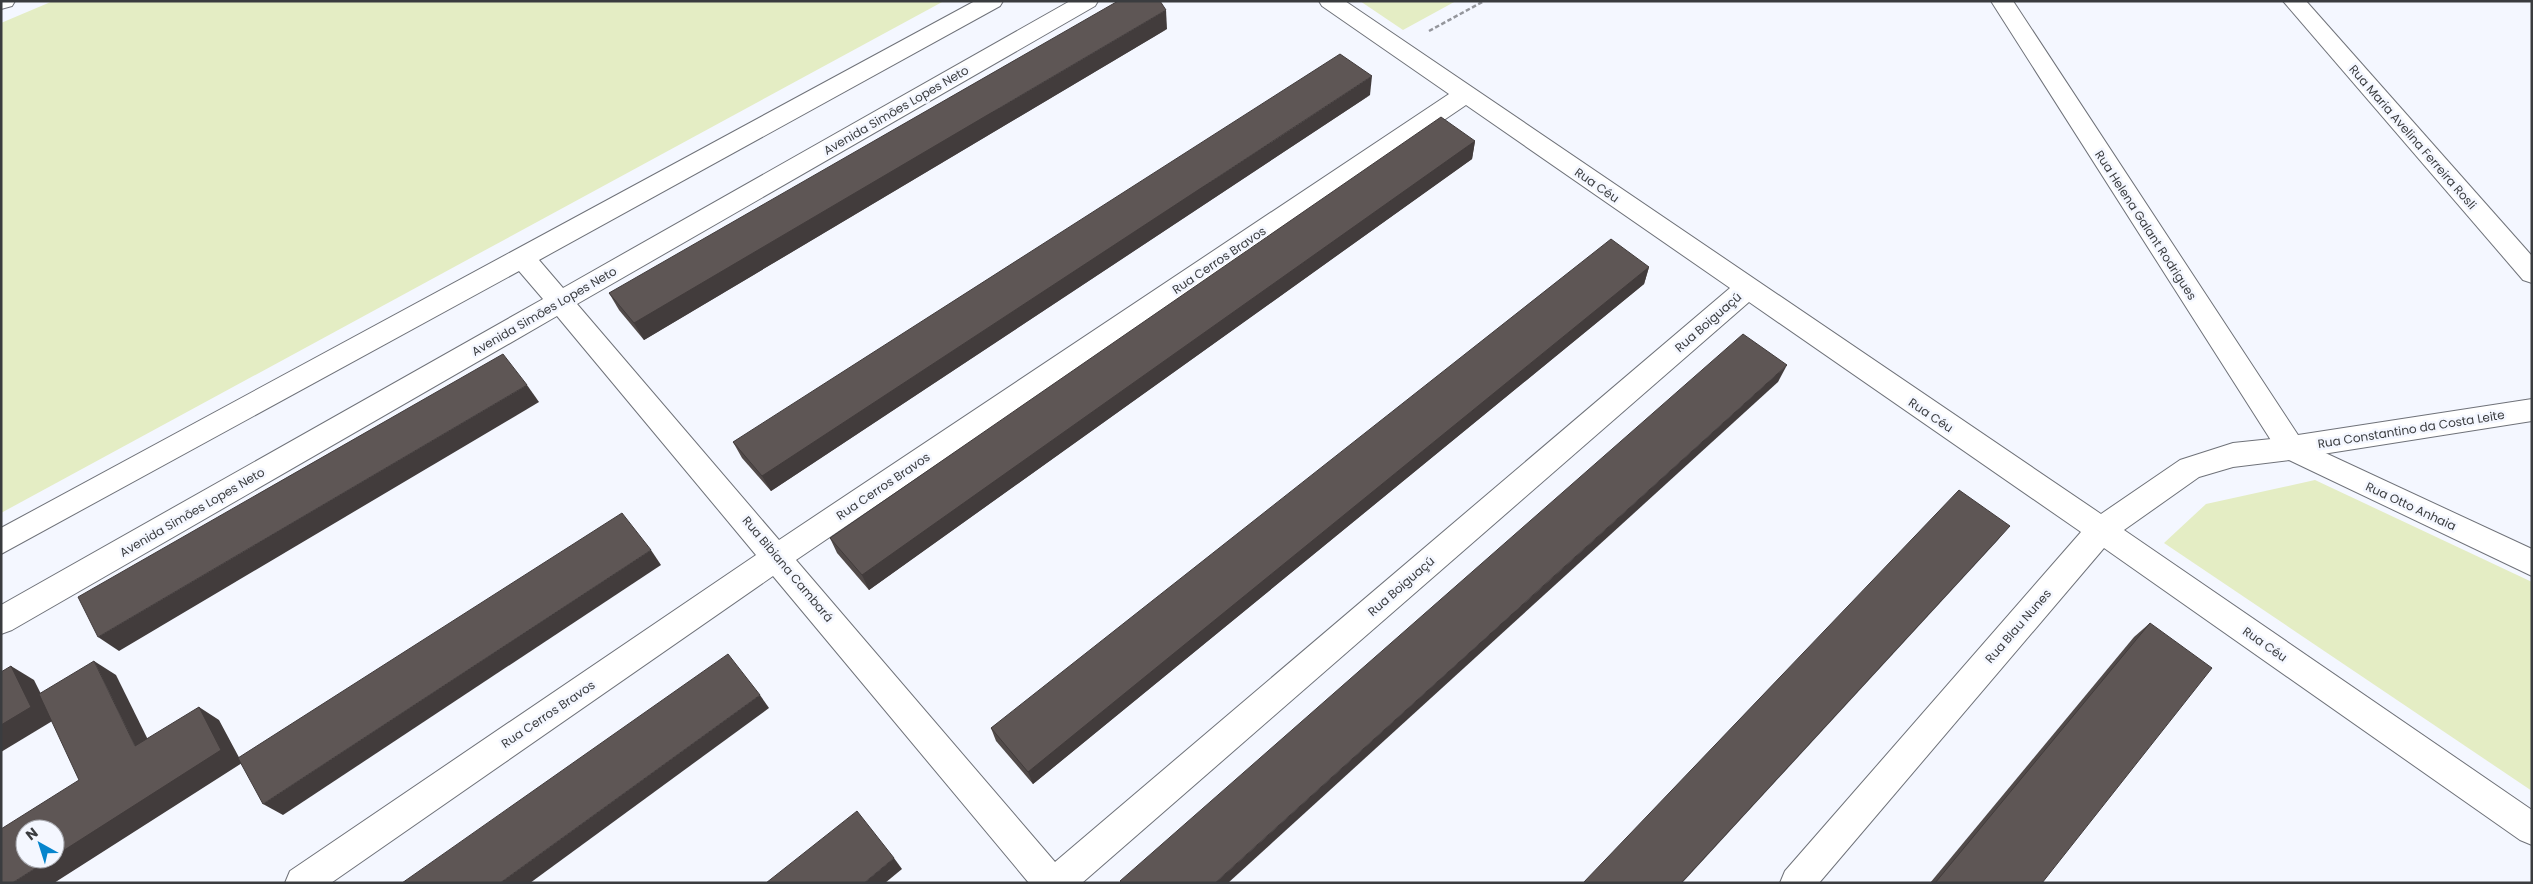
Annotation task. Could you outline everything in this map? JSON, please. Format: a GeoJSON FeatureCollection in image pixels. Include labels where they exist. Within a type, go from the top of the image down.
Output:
{"type":"FeatureCollection","features":[{"type":"Feature","properties":{"kind":"street"},"geometry":{"type":"LineString","coordinates":[[1,542],[992,1]]}},
{"type":"Feature","properties":{"kind":"street","name":"Avenida Simões Lopes Neto"},"geometry":{"type":"LineString","coordinates":[[1,621],[1087,1]]}},
{"type":"Feature","properties":{"kind":"street","name":"Rua Céu"},"geometry":{"type":"LineString","coordinates":[[1330,1],[1746,289],[2101,530],[2532,829]]}},
{"type":"Feature","properties":{"kind":"street","name":"Rua Helena Galant Rodrigues"},"geometry":{"type":"LineString","coordinates":[[2002,1],[2291,448]]}},
{"type":"Feature","properties":{"kind":"street","name":"Rua Maria Avelina Ferreira Rosli"},"geometry":{"type":"LineString","coordinates":[[2294,1],[2532,273]]}},
{"type":"Feature","properties":{"kind":"street","name":"Rua Cerros Bravos"},"geometry":{"type":"LineString","coordinates":[[302,883],[777,557],[1466,94]]}},
{"type":"Feature","properties":{"kind":"street","name":"Rua Bibiana Cambará"},"geometry":{"type":"LineString","coordinates":[[522,257],[1051,883]]}},
{"type":"Feature","properties":{"kind":"street","name":"Rua Boiguaçú"},"geometry":{"type":"LineString","coordinates":[[1056,883],[1746,289]]}},
{"type":"Feature","properties":{"kind":"street","name":"Rua Constantino da Costa Leite"},"geometry":{"type":"LineString","coordinates":[[2291,448],[2532,410]]}},
{"type":"Feature","properties":{"kind":"street","name":"Rua Blau Nunes"},"geometry":{"type":"LineString","coordinates":[[1797,883],[2101,530],[2190,468],[2233,455],[2291,448]]}},
{"type":"Feature","properties":{"kind":"street","name":"Rua Otto Anhaia"},"geometry":{"type":"LineString","coordinates":[[2291,448],[2532,563]]}},
{"type":"Feature","properties":{"kind":"path"},"geometry":{"type":"LineString","coordinates":[[1397,47],[1484,1]]}},
{"type":"Feature","properties":{"kind":"green space"},"geometry":{"type":"Polygon","coordinates":[[[53,1],[944,1],[1,513],[1,23],[53,1]]]}},
{"type":"Feature","properties":{"kind":"green space"},"geometry":{"type":"Polygon","coordinates":[[[1360,1],[1456,1],[1403,30],[1360,1]]]}},
{"type":"Feature","properties":{"kind":"green space"},"geometry":{"type":"Polygon","coordinates":[[[2315,480],[2532,582],[2532,791],[2164,543],[2206,504],[2315,480]]]}},
{"type":"Feature","properties":{"kind":"building"},"geometry":{"type":"Polygon","coordinates":[[[1118,1],[1160,1],[1166,10],[634,323],[609,293],[1118,1]]]}},
{"type":"Feature","properties":{"kind":"building"},"geometry":{"type":"Polygon","coordinates":[[[1340,54],[1372,76],[762,476],[733,442],[1340,54]]]}},
{"type":"Feature","properties":{"kind":"building"},"geometry":{"type":"Polygon","coordinates":[[[1441,117],[1475,141],[862,575],[830,538],[1441,117]]]}},
{"type":"Feature","properties":{"kind":"building"},"geometry":{"type":"Polygon","coordinates":[[[1611,239],[1649,267],[1028,772],[991,728],[1611,239]]]}},
{"type":"Feature","properties":{"kind":"building"},"geometry":{"type":"Polygon","coordinates":[[[1743,334],[1787,365],[1215,883],[1122,883],[1120,881],[1743,334]]]}},
{"type":"Feature","properties":{"kind":"building"},"geometry":{"type":"Polygon","coordinates":[[[503,354],[527,385],[98,637],[78,597],[503,354]]]}},
{"type":"Feature","properties":{"kind":"building"},"geometry":{"type":"Polygon","coordinates":[[[1959,490],[2010,526],[1681,883],[1583,883],[1959,490]]]}},
{"type":"Feature","properties":{"kind":"building"},"geometry":{"type":"Polygon","coordinates":[[[622,513],[651,550],[263,804],[238,758],[622,513]]]}},
{"type":"Feature","properties":{"kind":"building"},"geometry":{"type":"Polygon","coordinates":[[[2150,623],[2212,668],[2042,883],[1935,883],[2150,623]]]}},
{"type":"Feature","properties":{"kind":"building"},"geometry":{"type":"Polygon","coordinates":[[[728,654],[760,695],[500,883],[402,883],[728,654]]]}},
{"type":"Feature","properties":{"kind":"building"},"geometry":{"type":"Polygon","coordinates":[[[94,661],[135,746],[199,707],[221,750],[65,850],[65,819],[17,819],[79,780],[39,694],[94,661]]]}},
{"type":"Feature","properties":{"kind":"building"},"geometry":{"type":"Polygon","coordinates":[[[11,666],[31,707],[1,725],[1,672],[11,666]]]}},
{"type":"Feature","properties":{"kind":"building"},"geometry":{"type":"Polygon","coordinates":[[[857,811],[894,858],[864,883],[766,883],[857,811]]]}},
{"type":"Feature","properties":{"kind":"building"},"geometry":{"type":"Polygon","coordinates":[[[15,820],[15,869],[34,869],[12,883],[1,883],[1,829],[15,820]]]}}]}
